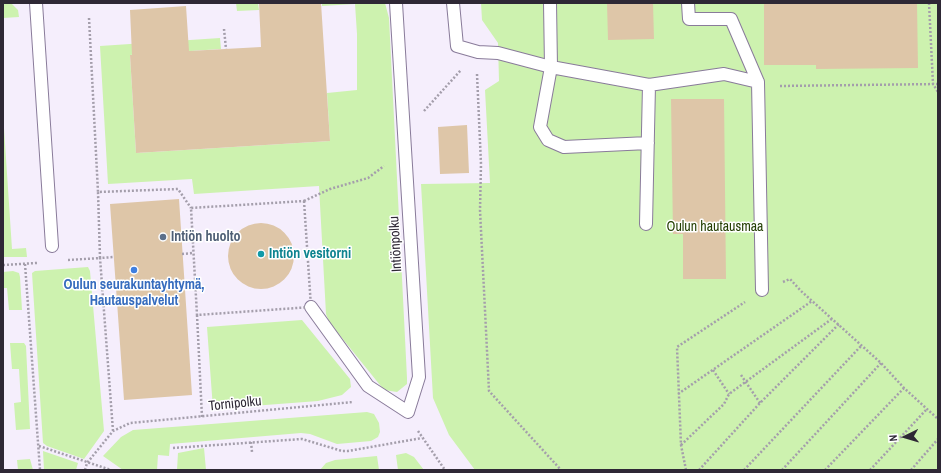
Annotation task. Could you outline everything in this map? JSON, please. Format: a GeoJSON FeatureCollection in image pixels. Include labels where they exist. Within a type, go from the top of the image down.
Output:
{"type":"FeatureCollection","features":[{"type":"Feature","properties":{"kind":"lane"},"geometry":{"type":"LineString","coordinates":[[36,3],[52,246]]}},
{"type":"Feature","properties":{"kind":"lane","name":"Intiönpolku"},"geometry":{"type":"LineString","coordinates":[[396,3],[419,377],[408,412]]}},
{"type":"Feature","properties":{"kind":"lane"},"geometry":{"type":"LineString","coordinates":[[453,3],[456,46],[478,52],[498,53],[551,67],[649,85],[724,74],[758,82]]}},
{"type":"Feature","properties":{"kind":"lane"},"geometry":{"type":"LineString","coordinates":[[550,3],[551,67],[540,127],[548,140],[564,147],[648,143]]}},
{"type":"Feature","properties":{"kind":"lane"},"geometry":{"type":"LineString","coordinates":[[688,3],[689,19],[731,19],[758,82],[762,290]]}},
{"type":"Feature","properties":{"kind":"lane"},"geometry":{"type":"LineString","coordinates":[[646,224],[649,85]]}},
{"type":"Feature","properties":{"kind":"lane"},"geometry":{"type":"LineString","coordinates":[[311,307],[368,386],[408,412]]}},
{"type":"Feature","properties":{"kind":"path"},"geometry":{"type":"LineString","coordinates":[[929,3],[933,84],[938,92]]}},
{"type":"Feature","properties":{"kind":"path"},"geometry":{"type":"LineString","coordinates":[[89,18],[100,258],[113,431]]}},
{"type":"Feature","properties":{"kind":"path"},"geometry":{"type":"LineString","coordinates":[[224,30],[226,49]]}},
{"type":"Feature","properties":{"kind":"path"},"geometry":{"type":"LineString","coordinates":[[190,208],[304,201],[330,190],[368,178],[382,168],[404,133],[478,52]]}},
{"type":"Feature","properties":{"kind":"path"},"geometry":{"type":"LineString","coordinates":[[478,52],[476,82],[481,164],[480,210],[489,391],[562,470]]}},
{"type":"Feature","properties":{"kind":"path"},"geometry":{"type":"LineString","coordinates":[[758,82],[786,88],[938,84]]}},
{"type":"Feature","properties":{"kind":"path"},"geometry":{"type":"LineString","coordinates":[[98,192],[178,189],[190,208],[194,253],[202,417]]}},
{"type":"Feature","properties":{"kind":"path"},"geometry":{"type":"LineString","coordinates":[[197,315],[311,307],[304,201]]}},
{"type":"Feature","properties":{"kind":"path"},"geometry":{"type":"LineString","coordinates":[[182,254],[194,253]]}},
{"type":"Feature","properties":{"kind":"path"},"geometry":{"type":"LineString","coordinates":[[61,261],[114,258]]}},
{"type":"Feature","properties":{"kind":"path"},"geometry":{"type":"LineString","coordinates":[[3,265],[39,263]]}},
{"type":"Feature","properties":{"kind":"path"},"geometry":{"type":"LineString","coordinates":[[25,264],[40,470]]}},
{"type":"Feature","properties":{"kind":"path"},"geometry":{"type":"LineString","coordinates":[[686,470],[681,445],[677,347],[762,290],[790,279],[812,301],[833,318],[861,346],[881,363],[926,410],[938,420]]}},
{"type":"Feature","properties":{"kind":"path"},"geometry":{"type":"LineString","coordinates":[[678,394],[812,301]]}},
{"type":"Feature","properties":{"kind":"path"},"geometry":{"type":"LineString","coordinates":[[681,445],[724,404],[729,394],[833,318]]}},
{"type":"Feature","properties":{"kind":"path"},"geometry":{"type":"LineString","coordinates":[[699,470],[760,404],[839,324]]}},
{"type":"Feature","properties":{"kind":"path"},"geometry":{"type":"LineString","coordinates":[[744,470],[861,346]]}},
{"type":"Feature","properties":{"kind":"path"},"geometry":{"type":"LineString","coordinates":[[782,470],[881,363]]}},
{"type":"Feature","properties":{"kind":"path"},"geometry":{"type":"LineString","coordinates":[[713,370],[729,394]]}},
{"type":"Feature","properties":{"kind":"path"},"geometry":{"type":"LineString","coordinates":[[741,375],[760,404]]}},
{"type":"Feature","properties":{"kind":"path"},"geometry":{"type":"LineString","coordinates":[[825,470],[904,388]]}},
{"type":"Feature","properties":{"kind":"path","name":"Tornipolku"},"geometry":{"type":"LineString","coordinates":[[84,470],[87,463],[113,431],[130,423],[357,402]]}},
{"type":"Feature","properties":{"kind":"path"},"geometry":{"type":"LineString","coordinates":[[870,470],[926,410]]}},
{"type":"Feature","properties":{"kind":"path"},"geometry":{"type":"LineString","coordinates":[[408,412],[422,438],[445,470]]}},
{"type":"Feature","properties":{"kind":"path"},"geometry":{"type":"LineString","coordinates":[[173,448],[302,439],[342,451],[348,451],[422,438]]}},
{"type":"Feature","properties":{"kind":"path"},"geometry":{"type":"LineString","coordinates":[[911,470],[938,439]]}},
{"type":"Feature","properties":{"kind":"path"},"geometry":{"type":"LineString","coordinates":[[251,442],[252,452]]}},
{"type":"Feature","properties":{"kind":"path"},"geometry":{"type":"LineString","coordinates":[[39,446],[111,470]]}},
{"type":"Feature","properties":{"kind":"green space"},"geometry":{"type":"Polygon","coordinates":[[[11,3],[18,10],[19,17],[3,18],[3,4],[11,3]]]}},
{"type":"Feature","properties":{"kind":"green space"},"geometry":{"type":"Polygon","coordinates":[[[236,3],[258,3],[259,10],[237,11],[236,3]]]}},
{"type":"Feature","properties":{"kind":"green space"},"geometry":{"type":"Polygon","coordinates":[[[322,3],[385,3],[389,18],[407,378],[407,384],[397,392],[384,390],[329,322],[326,314],[319,186],[194,194],[192,179],[108,184],[100,46],[220,38],[221,49],[130,55],[136,153],[330,141],[327,93],[357,90],[357,34],[355,4],[322,6],[322,3]]]}},
{"type":"Feature","properties":{"kind":"green space","name":"Oulun hautausmaa"},"geometry":{"type":"Polygon","coordinates":[[[481,3],[938,3],[938,470],[475,470],[449,435],[433,398],[421,184],[490,183],[485,90],[499,81],[498,43],[482,20],[481,3]]]}},
{"type":"Feature","properties":{"kind":"green space"},"geometry":{"type":"Polygon","coordinates":[[[3,113],[12,249],[26,248],[27,257],[3,257],[3,113]]]}},
{"type":"Feature","properties":{"kind":"green space"},"geometry":{"type":"Polygon","coordinates":[[[88,267],[90,271],[104,431],[84,459],[47,446],[43,443],[32,273],[35,271],[88,267]]]}},
{"type":"Feature","properties":{"kind":"green space"},"geometry":{"type":"Polygon","coordinates":[[[13,271],[19,273],[20,277],[22,310],[9,310],[7,288],[3,288],[3,272],[13,271]]]}},
{"type":"Feature","properties":{"kind":"green space"},"geometry":{"type":"Polygon","coordinates":[[[302,320],[350,379],[351,387],[342,395],[318,401],[213,409],[207,327],[302,320]]]}},
{"type":"Feature","properties":{"kind":"green space"},"geometry":{"type":"Polygon","coordinates":[[[10,343],[24,343],[26,346],[30,429],[16,430],[14,403],[21,402],[19,369],[12,369],[10,343]]]}},
{"type":"Feature","properties":{"kind":"green space"},"geometry":{"type":"Polygon","coordinates":[[[367,412],[374,414],[379,423],[380,432],[378,437],[371,441],[337,444],[310,434],[301,433],[170,444],[169,456],[158,455],[157,470],[123,470],[103,456],[121,437],[133,430],[367,412]]]}},
{"type":"Feature","properties":{"kind":"green space"},"geometry":{"type":"Polygon","coordinates":[[[204,448],[206,470],[177,470],[178,453],[204,448]]]}},
{"type":"Feature","properties":{"kind":"green space"},"geometry":{"type":"Polygon","coordinates":[[[43,451],[78,463],[76,470],[44,470],[43,451]]]}},
{"type":"Feature","properties":{"kind":"green space"},"geometry":{"type":"Polygon","coordinates":[[[406,453],[414,457],[424,470],[398,470],[396,455],[406,453]]]}},
{"type":"Feature","properties":{"kind":"green space"},"geometry":{"type":"Polygon","coordinates":[[[377,456],[379,470],[320,470],[326,463],[335,460],[377,456]]]}},
{"type":"Feature","properties":{"kind":"green space"},"geometry":{"type":"Polygon","coordinates":[[[30,459],[33,470],[18,470],[17,460],[30,459]]]}},
{"type":"Feature","properties":{"kind":"building"},"geometry":{"type":"Polygon","coordinates":[[[259,3],[321,3],[330,141],[136,153],[130,55],[132,55],[130,10],[186,6],[189,51],[261,47],[259,3]]]}},
{"type":"Feature","properties":{"kind":"building"},"geometry":{"type":"Polygon","coordinates":[[[607,3],[653,3],[654,39],[608,40],[607,3]]]}},
{"type":"Feature","properties":{"kind":"building"},"geometry":{"type":"Polygon","coordinates":[[[764,3],[917,3],[918,68],[816,69],[816,65],[764,65],[764,3]]]}},
{"type":"Feature","properties":{"kind":"building"},"geometry":{"type":"Polygon","coordinates":[[[671,99],[724,99],[726,279],[683,279],[683,234],[673,234],[671,99]]]}},
{"type":"Feature","properties":{"kind":"building"},"geometry":{"type":"Polygon","coordinates":[[[467,125],[469,173],[440,174],[438,127],[467,125]]]}},
{"type":"Feature","properties":{"kind":"building"},"geometry":{"type":"Polygon","coordinates":[[[179,199],[192,395],[124,400],[110,204],[179,199]]]}},
{"type":"Feature","properties":{"kind":"building","name":"Intiön vesitorni"},"geometry":{"type":"Polygon","coordinates":[[[261,223],[274,225],[289,238],[292,243],[294,256],[292,269],[279,284],[274,287],[261,289],[248,287],[233,274],[230,269],[228,256],[230,243],[243,228],[248,225],[261,223]]]}},
{"type":"Feature","properties":{"kind":"place","name":"Intiön huolto"},"geometry":{"type":"Point","coordinates":[163,237]}},
{"type":"Feature","properties":{"kind":"place","name":"Intiön vesitorni"},"geometry":{"type":"Point","coordinates":[261,254]}},
{"type":"Feature","properties":{"kind":"place","name":"Oulun seurakuntayhtymä, Hautauspalvelut"},"geometry":{"type":"Point","coordinates":[134,270]}}]}
